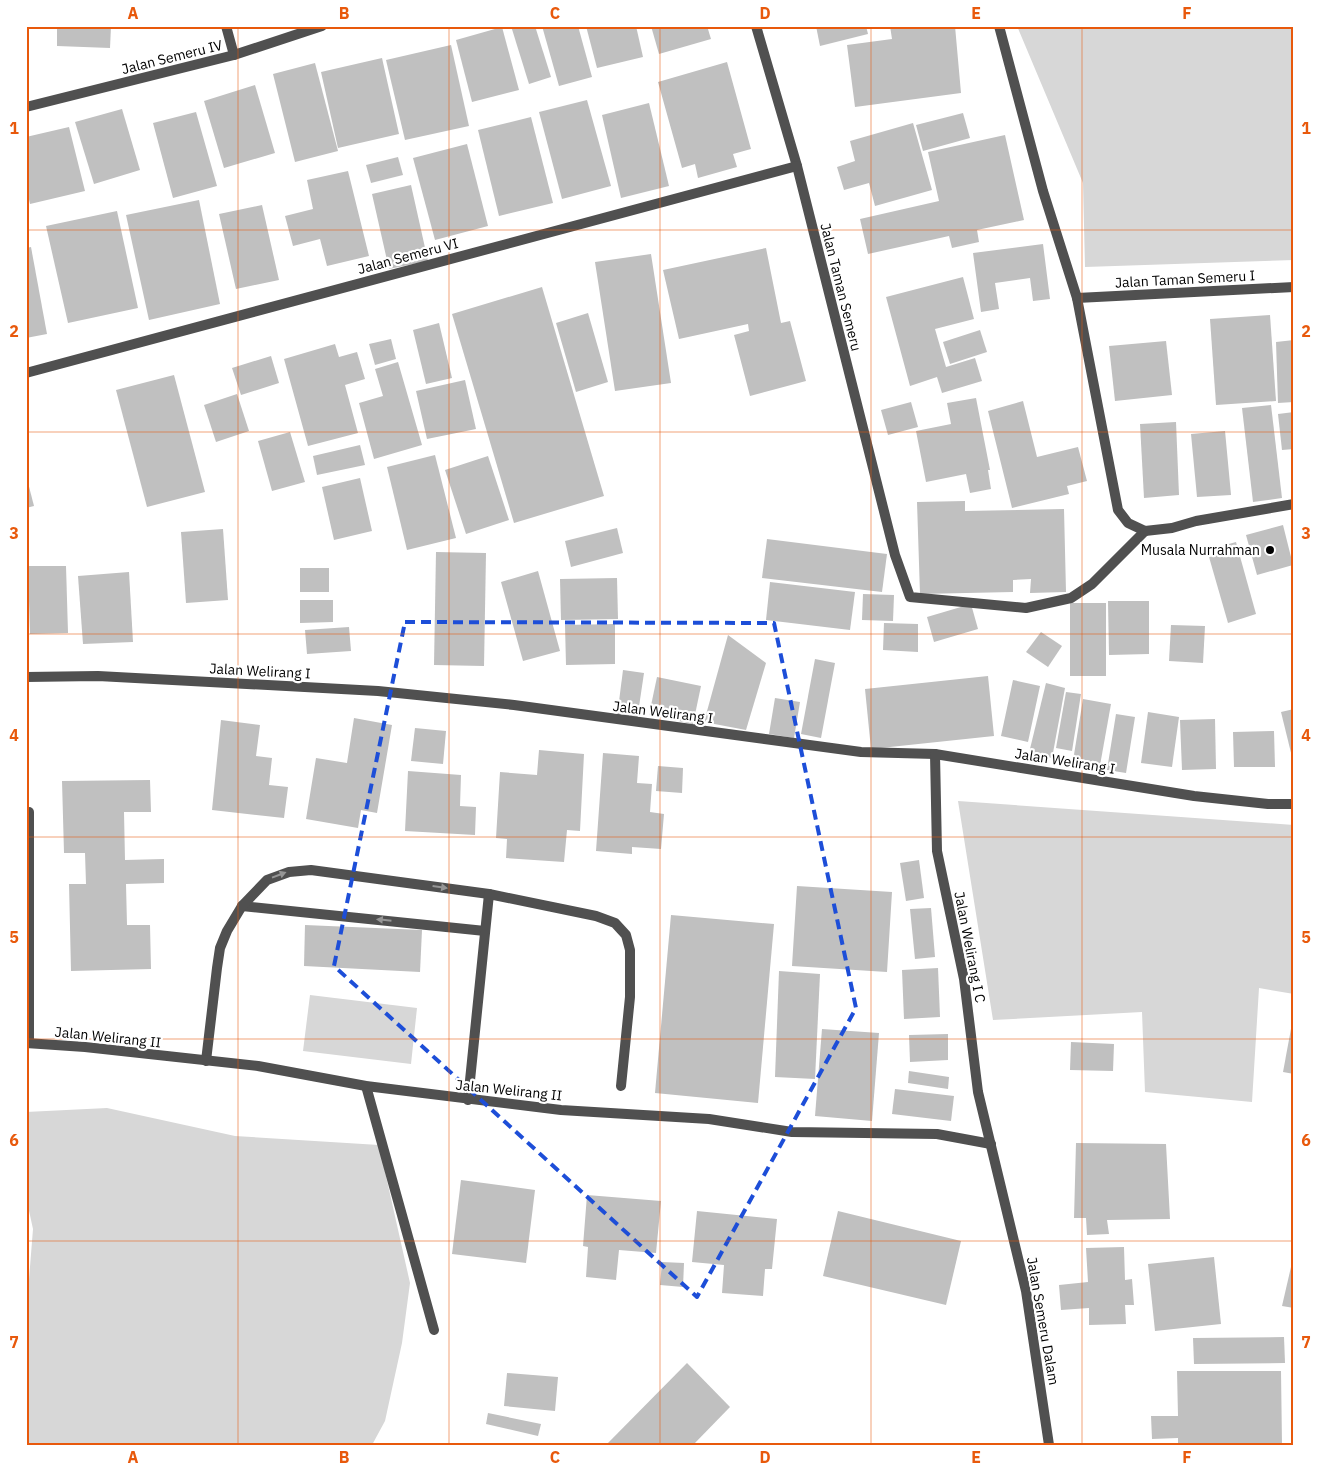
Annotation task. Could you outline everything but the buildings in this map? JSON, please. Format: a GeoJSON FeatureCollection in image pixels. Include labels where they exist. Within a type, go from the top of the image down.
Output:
{"type":"FeatureCollection","features":[{"type":"Feature","properties":{"kind":"street"},"geometry":{"type":"LineString","coordinates":[[226,26],[234,55]]}},
{"type":"Feature","properties":{"kind":"street","name":"Jalan Semeru IV"},"geometry":{"type":"LineString","coordinates":[[26,107],[234,55],[322,26]]}},
{"type":"Feature","properties":{"kind":"street","name":"Jalan Taman Semeru"},"geometry":{"type":"LineString","coordinates":[[756,26],[797,166],[895,555],[910,598],[1026,608],[1070,598],[1092,584],[1145,531]]}},
{"type":"Feature","properties":{"kind":"street"},"geometry":{"type":"LineString","coordinates":[[999,26],[1043,191],[1077,298],[1118,510],[1128,523],[1145,531],[1172,528],[1196,521],[1294,504]]}},
{"type":"Feature","properties":{"kind":"street","name":"Jalan Semeru VI"},"geometry":{"type":"LineString","coordinates":[[26,373],[797,166]]}},
{"type":"Feature","properties":{"kind":"street","name":"Jalan Taman Semeru I"},"geometry":{"type":"LineString","coordinates":[[1077,298],[1294,287]]}},
{"type":"Feature","properties":{"kind":"street","name":"Jalan Welirang I"},"geometry":{"type":"LineString","coordinates":[[26,677],[98,676],[378,691],[514,705],[861,752],[935,754],[1194,796],[1268,804],[1294,804]]}},
{"type":"Feature","properties":{"kind":"street","name":"Jalan Welirang I C"},"geometry":{"type":"LineString","coordinates":[[935,754],[937,851],[964,980],[978,1092],[991,1144]]}},
{"type":"Feature","properties":{"kind":"street"},"geometry":{"type":"LineString","coordinates":[[28,1043],[29,812]]}},
{"type":"Feature","properties":{"kind":"street"},"geometry":{"type":"LineString","coordinates":[[206,1061],[220,948],[242,906],[267,880],[289,872],[311,870],[489,894],[596,916],[615,923],[626,935],[630,950],[630,997],[622,1086]]}},
{"type":"Feature","properties":{"kind":"street"},"geometry":{"type":"LineString","coordinates":[[468,1100],[489,894]]}},
{"type":"Feature","properties":{"kind":"street"},"geometry":{"type":"LineString","coordinates":[[242,906],[485,931]]}},
{"type":"Feature","properties":{"kind":"street","name":"Jalan Welirang II"},"geometry":{"type":"LineString","coordinates":[[28,1043],[85,1047],[274,1069],[366,1086],[561,1110],[709,1119],[792,1132],[937,1134],[991,1144]]}},
{"type":"Feature","properties":{"kind":"street"},"geometry":{"type":"LineString","coordinates":[[366,1086],[434,1330]]}},
{"type":"Feature","properties":{"kind":"street","name":"Jalan Semeru Dalam"},"geometry":{"type":"LineString","coordinates":[[991,1144],[1026,1291],[1049,1445]]}},
{"type":"Feature","properties":{"kind":"highlighted area"},"geometry":{"type":"Polygon","coordinates":[[[405,622],[774,623],[856,1008],[697,1297],[334,966],[405,622]]]}},
{"type":"Feature","properties":{"kind":"shaded area"},"geometry":{"type":"Polygon","coordinates":[[[1017,26],[1294,26],[1294,260],[1085,267],[1083,183],[1017,26]]]}},
{"type":"Feature","properties":{"kind":"shaded area"},"geometry":{"type":"Polygon","coordinates":[[[958,801],[1294,825],[1294,994],[1259,988],[1252,1102],[1145,1092],[1142,1012],[993,1020],[958,801]]]}},
{"type":"Feature","properties":{"kind":"shaded area"},"geometry":{"type":"Polygon","coordinates":[[[310,995],[417,1008],[411,1064],[303,1051],[310,995]]]}},
{"type":"Feature","properties":{"kind":"shaded area"},"geometry":{"type":"Polygon","coordinates":[[[107,1108],[235,1136],[379,1145],[410,1283],[402,1343],[385,1421],[372,1445],[26,1445],[26,1317],[33,1229],[26,1197],[26,1112],[107,1108]]]}},
{"type":"Feature","properties":{"kind":"place","name":"Musala Nurrahman"},"geometry":{"type":"Point","coordinates":[1270,550]}}]}
